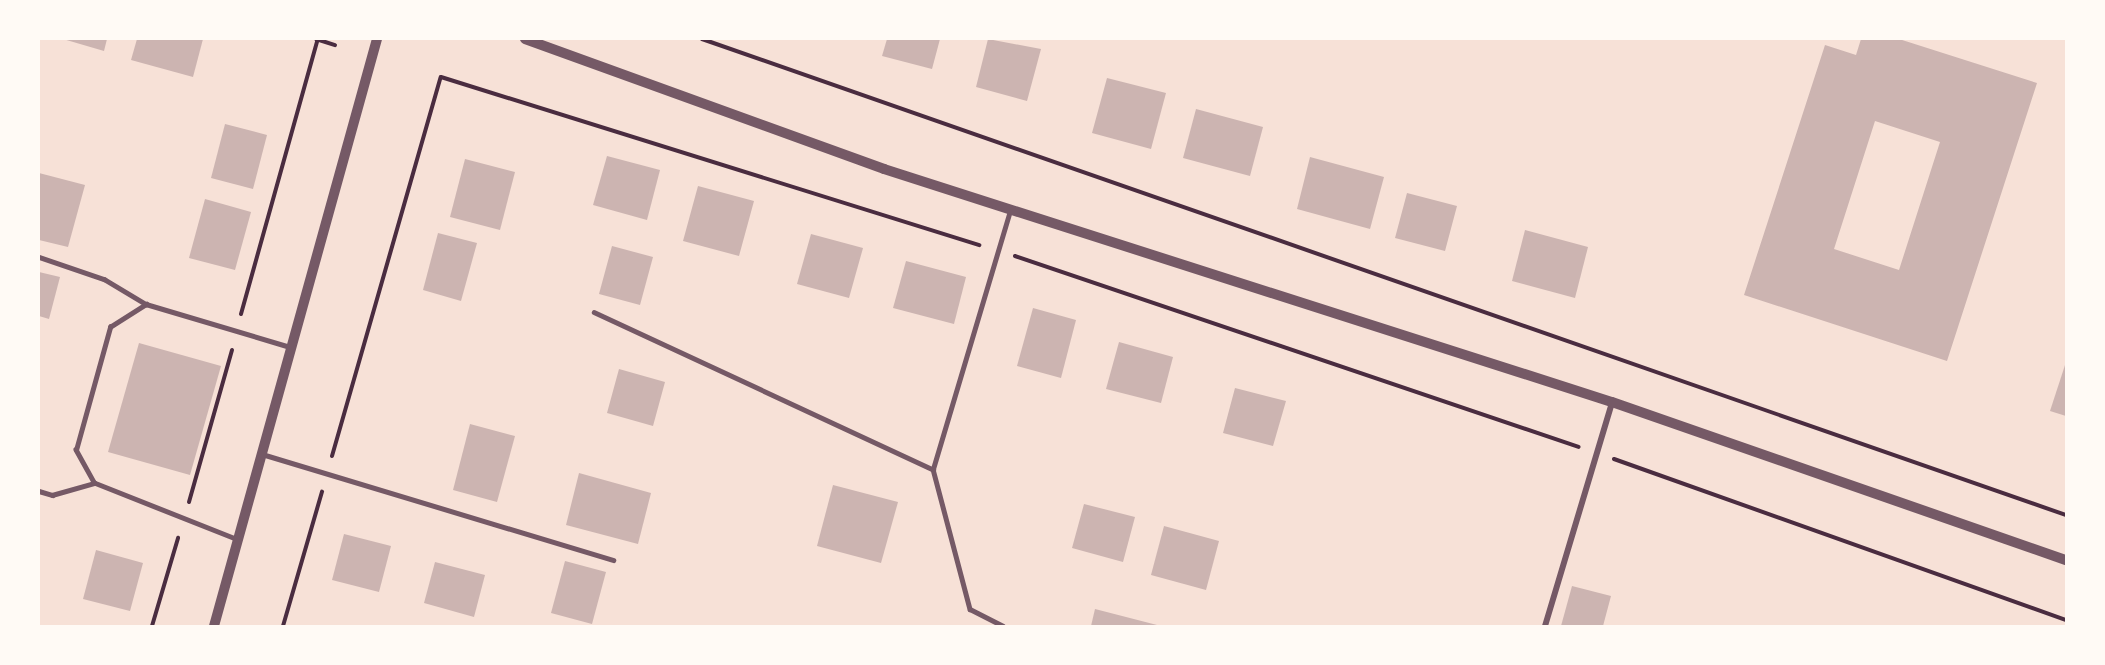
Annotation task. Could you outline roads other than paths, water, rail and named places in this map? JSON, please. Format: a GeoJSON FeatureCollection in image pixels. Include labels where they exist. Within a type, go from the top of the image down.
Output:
{"type":"FeatureCollection","features":[{"type":"Feature","properties":{"kind":"street"},"geometry":{"type":"LineString","coordinates":[[214,626],[376,39]]}},
{"type":"Feature","properties":{"kind":"street"},"geometry":{"type":"LineString","coordinates":[[525,39],[1011,209],[1612,402],[2066,560]]}},
{"type":"Feature","properties":{"kind":"street"},"geometry":{"type":"LineString","coordinates":[[1545,626],[1612,402]]}},
{"type":"Feature","properties":{"kind":"lane"},"geometry":{"type":"LineString","coordinates":[[1003,626],[970,609],[933,469],[1011,209]]}},
{"type":"Feature","properties":{"kind":"lane"},"geometry":{"type":"LineString","coordinates":[[39,257],[104,279],[146,304],[292,347]]}},
{"type":"Feature","properties":{"kind":"lane"},"geometry":{"type":"LineString","coordinates":[[94,483],[76,450],[110,327],[146,304]]}},
{"type":"Feature","properties":{"kind":"lane"},"geometry":{"type":"LineString","coordinates":[[594,312],[933,469]]}},
{"type":"Feature","properties":{"kind":"lane"},"geometry":{"type":"LineString","coordinates":[[262,454],[613,560]]}},
{"type":"Feature","properties":{"kind":"lane"},"geometry":{"type":"LineString","coordinates":[[39,491],[52,495],[94,483],[238,540]]}}]}
